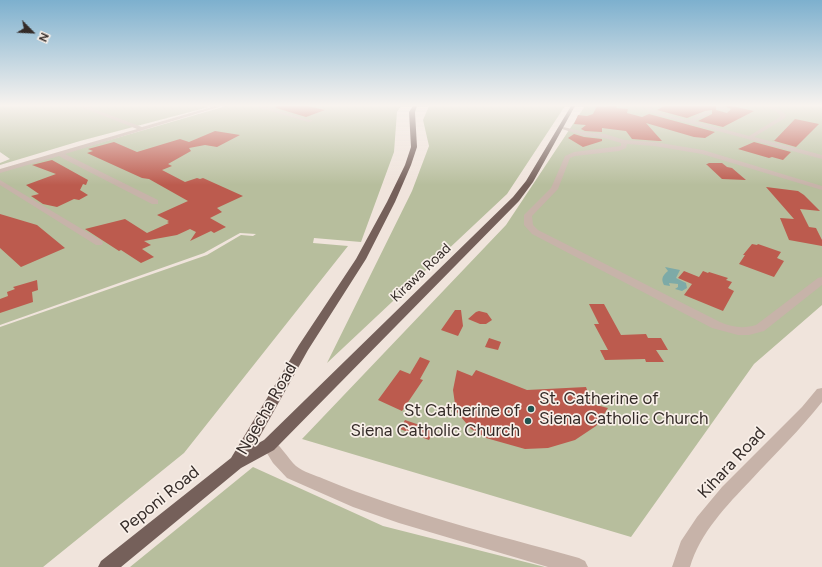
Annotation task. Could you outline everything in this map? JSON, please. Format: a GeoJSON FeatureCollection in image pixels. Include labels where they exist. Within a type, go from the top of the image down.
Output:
{"type":"FeatureCollection","features":[{"type":"Feature","properties":{"kind":"main road","name":"Ngecha Road"},"geometry":{"type":"LineString","coordinates":[[236,463],[257,429],[302,348],[361,259],[391,202],[408,165],[414,147],[413,132]]}},
{"type":"Feature","properties":{"kind":"main road","name":"Kirawa Road"},"geometry":{"type":"LineString","coordinates":[[269,445],[516,199],[529,182],[558,132]]}},
{"type":"Feature","properties":{"kind":"main road","name":"Ngecha Road"},"geometry":{"type":"LineString","coordinates":[[236,463],[269,445]]}},
{"type":"Feature","properties":{"kind":"main road","name":"Peponi Road"},"geometry":{"type":"LineString","coordinates":[[106,567],[236,463]]}},
{"type":"Feature","properties":{"kind":"street"},"geometry":{"type":"LineString","coordinates":[[0,170],[130,132]]}},
{"type":"Feature","properties":{"kind":"street"},"geometry":{"type":"LineString","coordinates":[[579,132],[605,136],[624,142],[654,144],[698,151],[822,188]]}},
{"type":"Feature","properties":{"kind":"street"},"geometry":{"type":"LineString","coordinates":[[728,132],[822,157]]}},
{"type":"Feature","properties":{"kind":"street"},"geometry":{"type":"LineString","coordinates":[[749,138],[758,132]]}},
{"type":"Feature","properties":{"kind":"street"},"geometry":{"type":"LineString","coordinates":[[624,142],[624,147],[619,149],[574,154],[567,157],[554,189],[528,215],[527,220],[529,227],[535,232],[716,326],[734,331],[750,332],[760,328],[822,280]]}},
{"type":"Feature","properties":{"kind":"street"},"geometry":{"type":"LineString","coordinates":[[60,153],[66,158],[155,202]]}},
{"type":"Feature","properties":{"kind":"street"},"geometry":{"type":"LineString","coordinates":[[0,182],[99,243]]}},
{"type":"Feature","properties":{"kind":"street","name":"Kihara Road"},"geometry":{"type":"LineString","coordinates":[[681,567],[687,547],[703,523],[728,493],[807,411],[822,393]]}},
{"type":"Feature","properties":{"kind":"street","name":"Ngecha Road"},"geometry":{"type":"LineString","coordinates":[[269,445],[278,458],[292,473],[353,499],[399,515],[579,567]]}},
{"type":"Feature","properties":{"kind":"green space"},"geometry":{"type":"Polygon","coordinates":[[[0,132],[112,132],[0,165],[0,163],[10,159],[0,152],[0,132]]]}},
{"type":"Feature","properties":{"kind":"green space"},"geometry":{"type":"Polygon","coordinates":[[[135,132],[395,132],[394,152],[361,242],[314,238],[313,243],[348,246],[184,453],[43,567],[0,567],[0,327],[207,255],[241,235],[253,236],[256,234],[240,233],[204,253],[0,325],[0,172],[135,132]]]}},
{"type":"Feature","properties":{"kind":"green space"},"geometry":{"type":"Polygon","coordinates":[[[426,132],[548,132],[507,194],[327,363],[412,191],[429,146],[426,132]]]}},
{"type":"Feature","properties":{"kind":"green space"},"geometry":{"type":"Polygon","coordinates":[[[567,132],[822,132],[822,305],[754,364],[631,537],[302,439],[506,225],[567,132]]]}},
{"type":"Feature","properties":{"kind":"green space"},"geometry":{"type":"Polygon","coordinates":[[[253,467],[383,526],[545,567],[130,567],[253,467]]]}},
{"type":"Feature","properties":{"kind":"water"},"geometry":{"type":"Polygon","coordinates":[[[665,267],[680,270],[676,278],[686,283],[687,288],[682,291],[675,289],[678,287],[678,284],[669,283],[670,286],[664,285],[664,274],[668,271],[665,267]]]}},
{"type":"Feature","properties":{"kind":"building"},"geometry":{"type":"Polygon","coordinates":[[[212,132],[240,135],[217,147],[205,145],[189,148],[191,151],[168,164],[172,166],[162,170],[185,182],[197,178],[203,178],[243,196],[217,208],[222,212],[210,218],[226,227],[214,233],[211,231],[190,241],[196,232],[190,229],[177,235],[144,241],[151,245],[142,249],[154,257],[141,263],[85,229],[125,219],[147,233],[169,223],[167,222],[169,221],[157,215],[188,201],[149,179],[142,178],[87,153],[93,151],[88,149],[114,142],[137,152],[180,139],[189,142],[212,132]]]}},
{"type":"Feature","properties":{"kind":"building"},"geometry":{"type":"Polygon","coordinates":[[[627,132],[654,132],[662,141],[659,141],[632,139],[627,132]]]}},
{"type":"Feature","properties":{"kind":"building"},"geometry":{"type":"Polygon","coordinates":[[[678,132],[714,132],[705,138],[694,137],[678,132]]]}},
{"type":"Feature","properties":{"kind":"building"},"geometry":{"type":"Polygon","coordinates":[[[782,132],[811,132],[796,147],[774,141],[782,132]]]}},
{"type":"Feature","properties":{"kind":"building"},"geometry":{"type":"Polygon","coordinates":[[[574,134],[602,139],[602,141],[583,147],[568,138],[574,134]]]}},
{"type":"Feature","properties":{"kind":"building"},"geometry":{"type":"Polygon","coordinates":[[[754,142],[791,152],[783,160],[772,157],[769,158],[738,149],[754,142]]]}},
{"type":"Feature","properties":{"kind":"building"},"geometry":{"type":"Polygon","coordinates":[[[52,160],[88,180],[86,185],[83,184],[80,190],[88,195],[79,200],[74,199],[57,207],[43,204],[31,196],[39,194],[26,185],[56,174],[32,165],[52,160]]]}},
{"type":"Feature","properties":{"kind":"building"},"geometry":{"type":"Polygon","coordinates":[[[707,163],[722,163],[727,167],[732,168],[746,180],[722,179],[706,164],[709,164],[707,163]]]}},
{"type":"Feature","properties":{"kind":"building"},"geometry":{"type":"Polygon","coordinates":[[[766,187],[798,191],[820,211],[800,209],[809,227],[816,228],[822,240],[822,246],[789,240],[780,218],[794,219],[766,187]]]}},
{"type":"Feature","properties":{"kind":"building"},"geometry":{"type":"Polygon","coordinates":[[[0,214],[37,225],[65,248],[21,267],[0,248],[0,214]]]}},
{"type":"Feature","properties":{"kind":"building"},"geometry":{"type":"Polygon","coordinates":[[[752,244],[758,244],[781,252],[777,258],[784,261],[774,277],[739,264],[745,255],[743,255],[752,244]]]}},
{"type":"Feature","properties":{"kind":"building"},"geometry":{"type":"Polygon","coordinates":[[[684,271],[699,277],[703,271],[709,272],[728,278],[726,280],[732,282],[728,288],[734,291],[723,311],[684,295],[692,284],[678,278],[684,271]]]}},
{"type":"Feature","properties":{"kind":"building"},"geometry":{"type":"Polygon","coordinates":[[[37,280],[38,290],[32,292],[33,302],[0,313],[0,299],[8,296],[7,292],[15,289],[13,287],[37,280]]]}},
{"type":"Feature","properties":{"kind":"building"},"geometry":{"type":"Polygon","coordinates":[[[589,304],[604,304],[621,335],[646,334],[648,338],[661,338],[668,350],[656,350],[664,362],[646,362],[645,359],[605,360],[600,350],[608,350],[594,324],[599,324],[589,304]]]}},
{"type":"Feature","properties":{"kind":"building"},"geometry":{"type":"Polygon","coordinates":[[[455,310],[461,310],[463,326],[458,336],[441,330],[455,310]]]}},
{"type":"Feature","properties":{"kind":"building"},"geometry":{"type":"Polygon","coordinates":[[[479,311],[487,313],[492,320],[486,324],[480,324],[468,319],[479,311]]]}},
{"type":"Feature","properties":{"kind":"building"},"geometry":{"type":"Polygon","coordinates":[[[489,338],[501,342],[498,350],[485,347],[489,338]]]}},
{"type":"Feature","properties":{"kind":"building"},"geometry":{"type":"Polygon","coordinates":[[[420,357],[430,361],[420,379],[423,380],[402,411],[378,400],[400,370],[410,374],[420,357]]]}},
{"type":"Feature","properties":{"kind":"building","name":"St. Catherine of Siena Catholic Church"},"geometry":{"type":"Polygon","coordinates":[[[457,370],[472,376],[476,370],[527,390],[586,387],[592,404],[608,408],[596,426],[575,440],[548,448],[525,449],[486,438],[471,429],[456,411],[453,390],[457,370]]]}},
{"type":"Feature","properties":{"kind":"building"},"geometry":{"type":"Polygon","coordinates":[[[405,420],[434,430],[429,440],[400,429],[405,420]]]}},
{"type":"Feature","properties":{"kind":"place","name":"St. Catherine of Siena Catholic Church"},"geometry":{"type":"Point","coordinates":[531,409]}},
{"type":"Feature","properties":{"kind":"place","name":"St Catherine of Siena Catholic Church"},"geometry":{"type":"Point","coordinates":[528,421]}}]}
